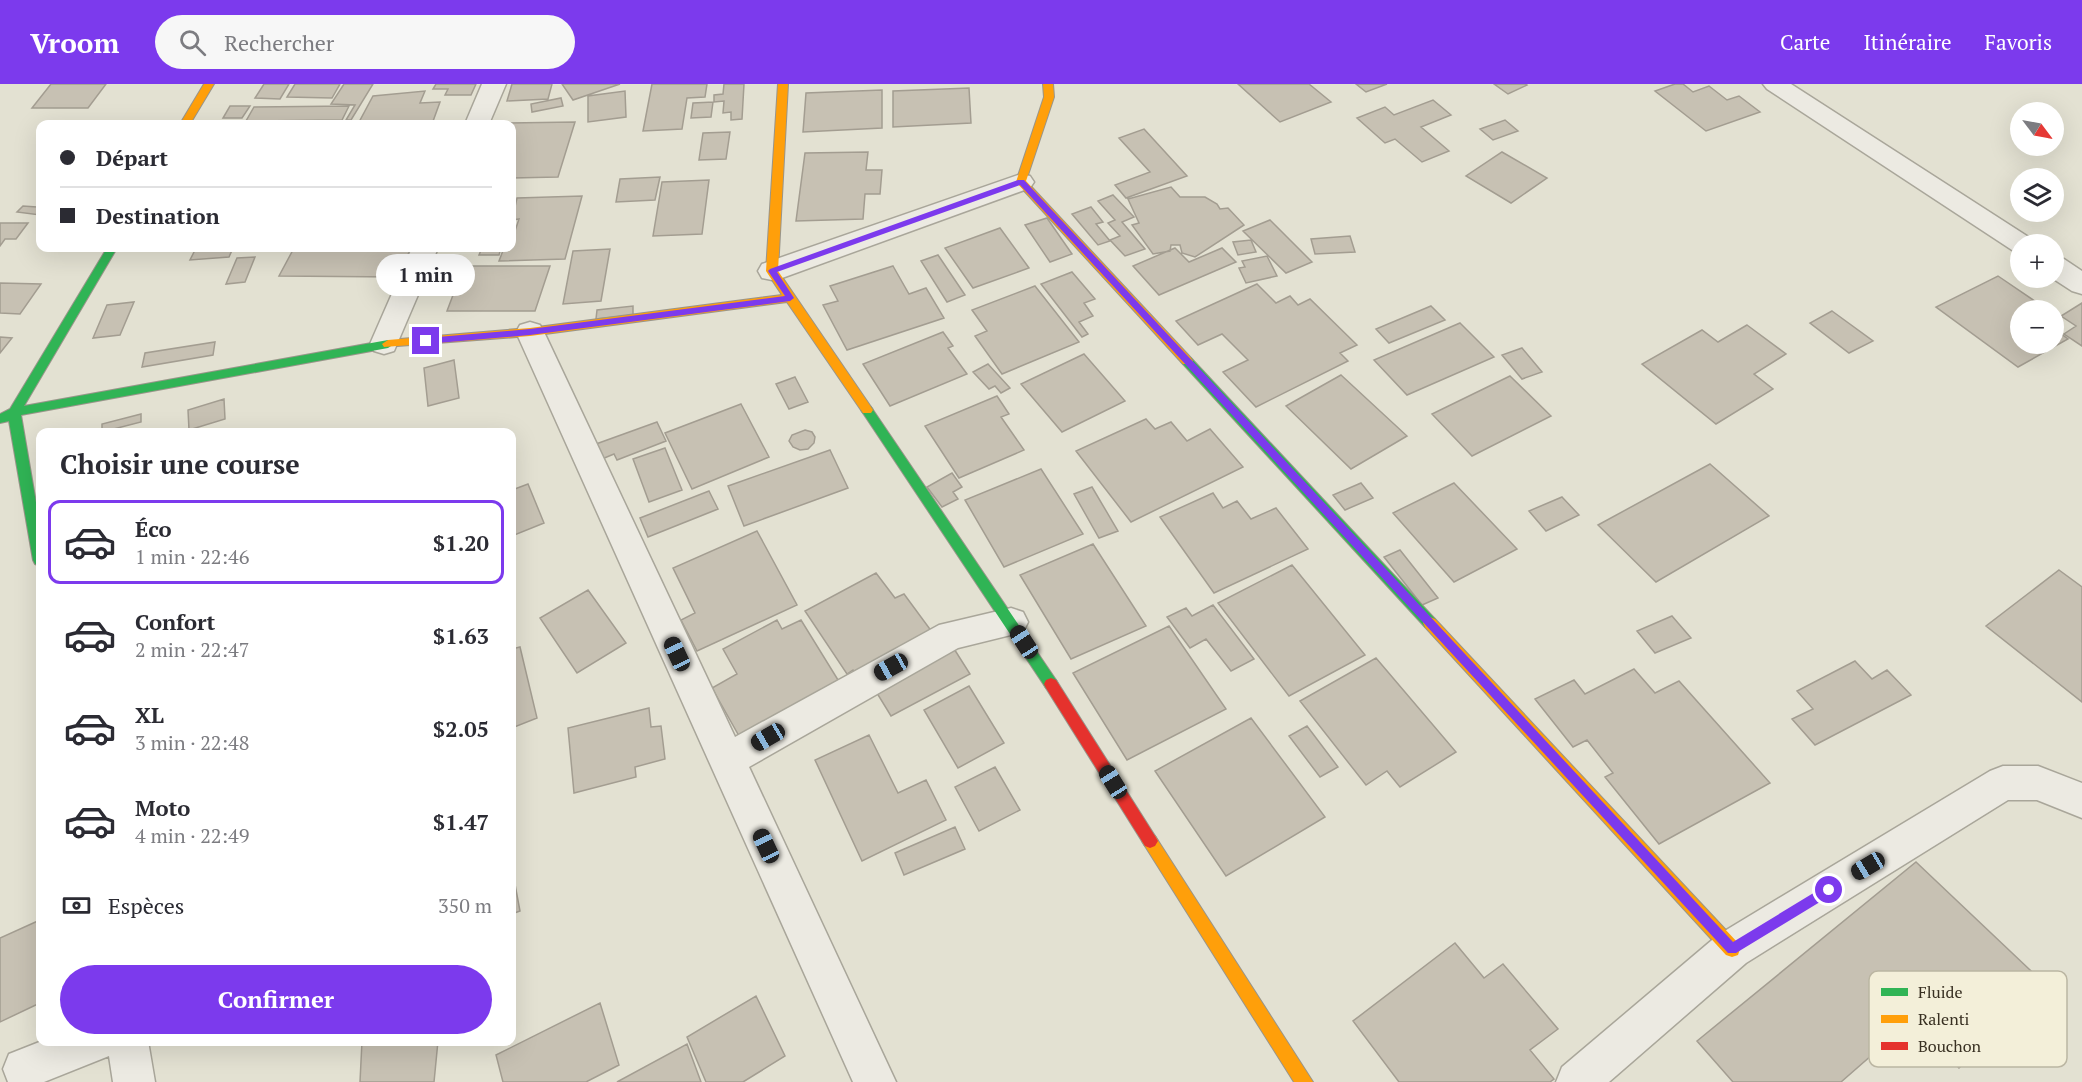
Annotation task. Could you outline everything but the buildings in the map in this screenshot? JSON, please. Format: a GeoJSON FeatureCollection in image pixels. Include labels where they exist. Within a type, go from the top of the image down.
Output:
{"type":"FeatureCollection","features":[{"type":"Feature","properties":{"kind":"street"},"geometry":{"type":"LineString","coordinates":[[187,120],[209,84]]}},
{"type":"Feature","properties":{"kind":"street"},"geometry":{"type":"LineString","coordinates":[[479,120],[494,84]]}},
{"type":"Feature","properties":{"kind":"street"},"geometry":{"type":"LineString","coordinates":[[783,84],[772,271],[1011,622],[1304,1082]]}},
{"type":"Feature","properties":{"kind":"street"},"geometry":{"type":"LineString","coordinates":[[1021,182],[1049,96],[1048,84]]}},
{"type":"Feature","properties":{"kind":"street"},"geometry":{"type":"LineString","coordinates":[[1775,84],[2010,237]]}},
{"type":"Feature","properties":{"kind":"street"},"geometry":{"type":"LineString","coordinates":[[772,271],[1021,182]]}},
{"type":"Feature","properties":{"kind":"street"},"geometry":{"type":"LineString","coordinates":[[1021,182],[1732,949]]}},
{"type":"Feature","properties":{"kind":"street"},"geometry":{"type":"LineString","coordinates":[[36,537],[14,412],[110,252]]}},
{"type":"Feature","properties":{"kind":"street"},"geometry":{"type":"LineString","coordinates":[[384,344],[423,252]]}},
{"type":"Feature","properties":{"kind":"street"},"geometry":{"type":"LineString","coordinates":[[2064,272],[2082,284]]}},
{"type":"Feature","properties":{"kind":"street"},"geometry":{"type":"LineString","coordinates":[[0,420],[14,412],[384,344],[530,332],[790,298]]}},
{"type":"Feature","properties":{"kind":"street"},"geometry":{"type":"LineString","coordinates":[[530,332],[875,1082]]}},
{"type":"Feature","properties":{"kind":"street"},"geometry":{"type":"LineString","coordinates":[[726,760],[951,635],[1011,622]]}},
{"type":"Feature","properties":{"kind":"street"},"geometry":{"type":"LineString","coordinates":[[1577,1082],[1732,949],[2003,783],[2038,783],[2082,801]]}},
{"type":"Feature","properties":{"kind":"street"},"geometry":{"type":"LineString","coordinates":[[24,1069],[82,1046]]}},
{"type":"Feature","properties":{"kind":"street"},"geometry":{"type":"LineString","coordinates":[[128,1046],[134,1082]]}},
{"type":"Feature","properties":{"kind":"traffic: fast"},"geometry":{"type":"LineString","coordinates":[[2,419],[14,412],[110,252]]}},
{"type":"Feature","properties":{"kind":"traffic: fast"},"geometry":{"type":"LineString","coordinates":[[36,537],[14,412],[388,344]]}},
{"type":"Feature","properties":{"kind":"traffic: fast"},"geometry":{"type":"LineString","coordinates":[[1187,361],[1430,623]]}},
{"type":"Feature","properties":{"kind":"traffic: fast"},"geometry":{"type":"LineString","coordinates":[[867,410],[1051,684]]}},
{"type":"Feature","properties":{"kind":"traffic: slow"},"geometry":{"type":"LineString","coordinates":[[187,120],[209,84]]}},
{"type":"Feature","properties":{"kind":"traffic: slow"},"geometry":{"type":"LineString","coordinates":[[783,84],[772,271],[867,410]]}},
{"type":"Feature","properties":{"kind":"traffic: slow"},"geometry":{"type":"LineString","coordinates":[[1048,84],[1049,97],[1021,182],[1187,361]]}},
{"type":"Feature","properties":{"kind":"traffic: slow"},"geometry":{"type":"LineString","coordinates":[[388,344],[530,332],[790,298]]}},
{"type":"Feature","properties":{"kind":"traffic: slow"},"geometry":{"type":"LineString","coordinates":[[1430,623],[1732,949]]}},
{"type":"Feature","properties":{"kind":"traffic: slow"},"geometry":{"type":"LineString","coordinates":[[1150,841],[1304,1082]]}},
{"type":"Feature","properties":{"kind":"traffic: jam"},"geometry":{"type":"LineString","coordinates":[[1051,684],[1150,841]]}},
{"type":"Feature","properties":{"kind":"route"},"geometry":{"type":"LineString","coordinates":[[426,341],[530,332],[790,298],[772,271],[1021,182],[1732,949],[1829,890]]}}]}
